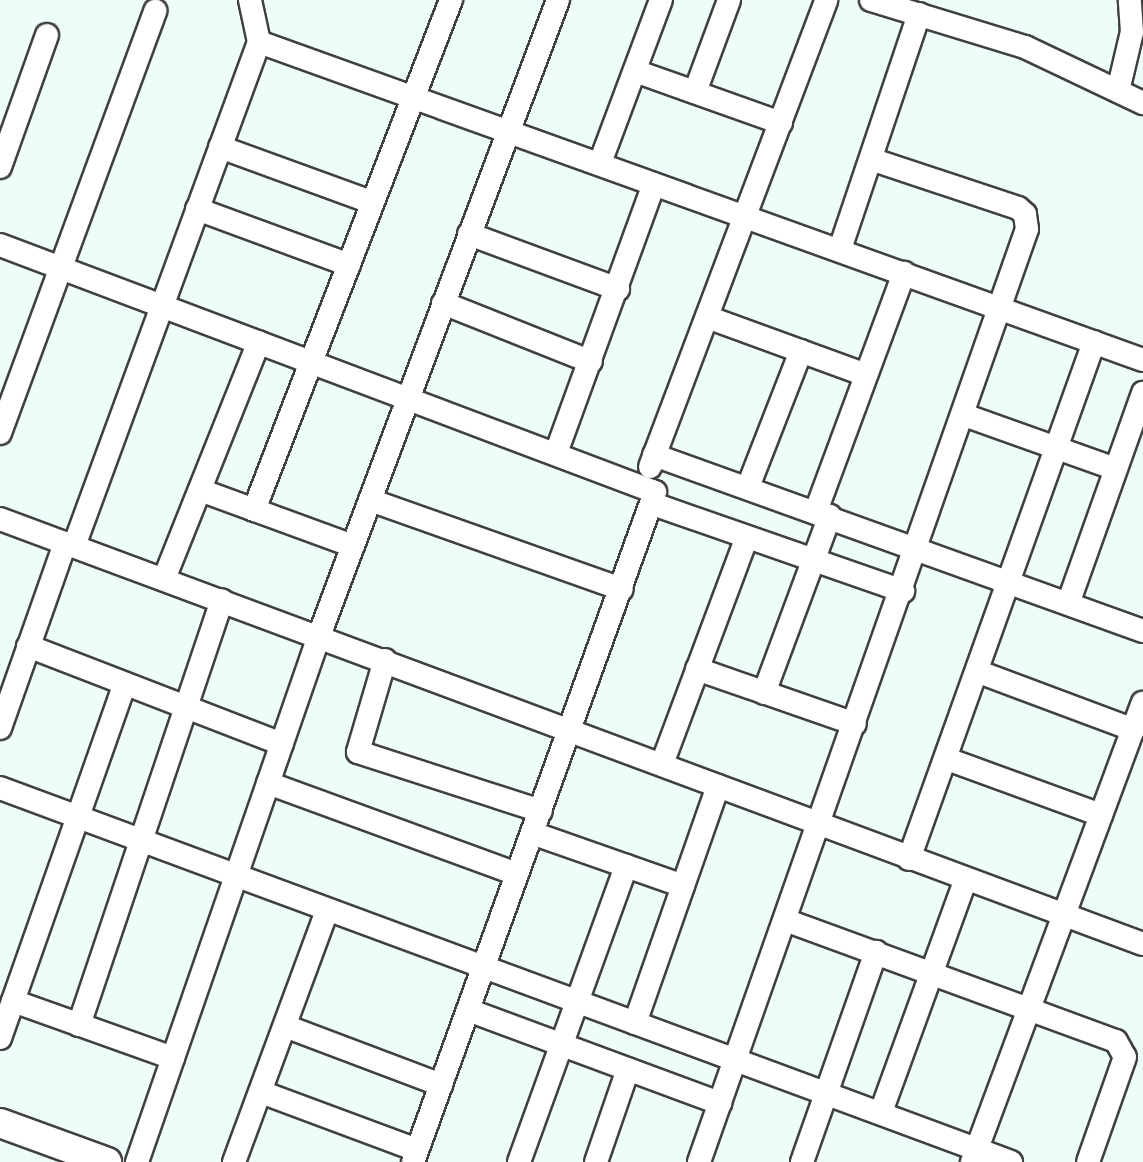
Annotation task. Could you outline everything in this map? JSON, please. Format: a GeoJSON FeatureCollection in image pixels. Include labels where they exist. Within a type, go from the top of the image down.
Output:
{"type":"FeatureCollection","features":[{"type":"Feature","properties":{"kind":"street"},"geometry":{"type":"LineString","coordinates":[[0,728],[28,646],[161,305],[259,42],[250,0]]}},
{"type":"Feature","properties":{"kind":"street"},"geometry":{"type":"LineString","coordinates":[[254,510],[371,202],[415,100],[451,0]]}},
{"type":"Feature","properties":{"kind":"street"},"geometry":{"type":"LineString","coordinates":[[137,1162],[319,636],[558,0]]}},
{"type":"Feature","properties":{"kind":"street"},"geometry":{"type":"LineString","coordinates":[[600,163],[661,0]]}},
{"type":"Feature","properties":{"kind":"street"},"geometry":{"type":"LineString","coordinates":[[695,92],[729,0]]}},
{"type":"Feature","properties":{"kind":"street"},"geometry":{"type":"LineString","coordinates":[[261,1092],[415,1156],[622,589],[648,495],[654,455],[826,0]]}},
{"type":"Feature","properties":{"kind":"street"},"geometry":{"type":"LineString","coordinates":[[871,0],[897,5],[1025,47],[1143,103]]}},
{"type":"Feature","properties":{"kind":"street"},"geometry":{"type":"LineString","coordinates":[[1118,91],[1132,32],[1130,0]]}},
{"type":"Feature","properties":{"kind":"street"},"geometry":{"type":"LineString","coordinates":[[1,424],[57,266],[90,196],[155,11]]}},
{"type":"Feature","properties":{"kind":"street"},"geometry":{"type":"LineString","coordinates":[[840,249],[919,14]]}},
{"type":"Feature","properties":{"kind":"street"},"geometry":{"type":"LineString","coordinates":[[0,167],[5,136],[47,35]]}},
{"type":"Feature","properties":{"kind":"street"},"geometry":{"type":"LineString","coordinates":[[259,42],[1143,360]]}},
{"type":"Feature","properties":{"kind":"street"},"geometry":{"type":"LineString","coordinates":[[635,71],[781,123]]}},
{"type":"Feature","properties":{"kind":"street"},"geometry":{"type":"LineString","coordinates":[[220,147],[371,202]]}},
{"type":"Feature","properties":{"kind":"street"},"geometry":{"type":"LineString","coordinates":[[699,1162],[903,591],[1027,229],[1025,214],[871,159]]}},
{"type":"Feature","properties":{"kind":"street"},"geometry":{"type":"LineString","coordinates":[[556,453],[654,184]]}},
{"type":"Feature","properties":{"kind":"street"},"geometry":{"type":"LineString","coordinates":[[197,209],[349,265]]}},
{"type":"Feature","properties":{"kind":"street"},"geometry":{"type":"LineString","coordinates":[[469,234],[618,289]]}},
{"type":"Feature","properties":{"kind":"street"},"geometry":{"type":"LineString","coordinates":[[0,245],[556,453],[747,537],[903,591]]}},
{"type":"Feature","properties":{"kind":"street"},"geometry":{"type":"LineString","coordinates":[[764,693],[814,560],[823,514],[866,375],[904,273]]}},
{"type":"Feature","properties":{"kind":"street"},"geometry":{"type":"LineString","coordinates":[[443,303],[591,362]]}},
{"type":"Feature","properties":{"kind":"street"},"geometry":{"type":"LineString","coordinates":[[707,317],[866,375]]}},
{"type":"Feature","properties":{"kind":"street"},"geometry":{"type":"LineString","coordinates":[[164,579],[259,342]]}},
{"type":"Feature","properties":{"kind":"street"},"geometry":{"type":"LineString","coordinates":[[909,859],[1013,581],[1094,342]]}},
{"type":"Feature","properties":{"kind":"street"},"geometry":{"type":"LineString","coordinates":[[748,487],[801,351]]}},
{"type":"Feature","properties":{"kind":"street"},"geometry":{"type":"LineString","coordinates":[[1069,601],[1143,393]]}},
{"type":"Feature","properties":{"kind":"street"},"geometry":{"type":"LineString","coordinates":[[964,415],[1116,469]]}},
{"type":"Feature","properties":{"kind":"street"},"geometry":{"type":"LineString","coordinates":[[654,455],[1069,601],[1143,631]]}},
{"type":"Feature","properties":{"kind":"street"},"geometry":{"type":"LineString","coordinates":[[200,490],[353,546]]}},
{"type":"Feature","properties":{"kind":"street"},"geometry":{"type":"LineString","coordinates":[[370,500],[622,589]]}},
{"type":"Feature","properties":{"kind":"street"},"geometry":{"type":"LineString","coordinates":[[0,519],[571,728],[819,826],[1143,944]]}},
{"type":"Feature","properties":{"kind":"street"},"geometry":{"type":"LineString","coordinates":[[662,764],[747,537]]}},
{"type":"Feature","properties":{"kind":"street"},"geometry":{"type":"LineString","coordinates":[[79,1025],[222,600]]}},
{"type":"Feature","properties":{"kind":"street"},"geometry":{"type":"LineString","coordinates":[[28,646],[282,744]]}},
{"type":"Feature","properties":{"kind":"street"},"geometry":{"type":"LineString","coordinates":[[385,660],[358,752],[541,811]]}},
{"type":"Feature","properties":{"kind":"street"},"geometry":{"type":"LineString","coordinates":[[697,669],[855,724]]}},
{"type":"Feature","properties":{"kind":"street"},"geometry":{"type":"LineString","coordinates":[[979,672],[1134,730]]}},
{"type":"Feature","properties":{"kind":"street"},"geometry":{"type":"LineString","coordinates":[[0,1038],[125,684]]}},
{"type":"Feature","properties":{"kind":"street"},"geometry":{"type":"LineString","coordinates":[[974,1156],[1143,703]]}},
{"type":"Feature","properties":{"kind":"street"},"geometry":{"type":"LineString","coordinates":[[947,759],[1101,815]]}},
{"type":"Feature","properties":{"kind":"street"},"geometry":{"type":"LineString","coordinates":[[268,783],[517,874]]}},
{"type":"Feature","properties":{"kind":"street"},"geometry":{"type":"LineString","coordinates":[[635,1023],[718,786]]}},
{"type":"Feature","properties":{"kind":"street"},"geometry":{"type":"LineString","coordinates":[[0,788],[483,969],[881,1112],[974,1156],[1011,1162]]}},
{"type":"Feature","properties":{"kind":"street"},"geometry":{"type":"LineString","coordinates":[[532,833],[683,886]]}},
{"type":"Feature","properties":{"kind":"street"},"geometry":{"type":"LineString","coordinates":[[519,1162],[626,866]]}},
{"type":"Feature","properties":{"kind":"street"},"geometry":{"type":"LineString","coordinates":[[881,1112],[966,879]]}},
{"type":"Feature","properties":{"kind":"street"},"geometry":{"type":"LineString","coordinates":[[234,1162],[327,910]]}},
{"type":"Feature","properties":{"kind":"street"},"geometry":{"type":"LineString","coordinates":[[785,920],[1123,1047],[1125,1057],[1088,1162]]}},
{"type":"Feature","properties":{"kind":"street"},"geometry":{"type":"LineString","coordinates":[[802,1162],[876,952]]}},
{"type":"Feature","properties":{"kind":"street"},"geometry":{"type":"LineString","coordinates":[[13,1001],[173,1058]]}},
{"type":"Feature","properties":{"kind":"street"},"geometry":{"type":"LineString","coordinates":[[468,1010],[720,1103]]}},
{"type":"Feature","properties":{"kind":"street"},"geometry":{"type":"LineString","coordinates":[[285,1026],[441,1085]]}},
{"type":"Feature","properties":{"kind":"street"},"geometry":{"type":"LineString","coordinates":[[596,1162],[628,1069]]}},
{"type":"Feature","properties":{"kind":"street"},"geometry":{"type":"LineString","coordinates":[[0,1123],[107,1162]]}}]}
